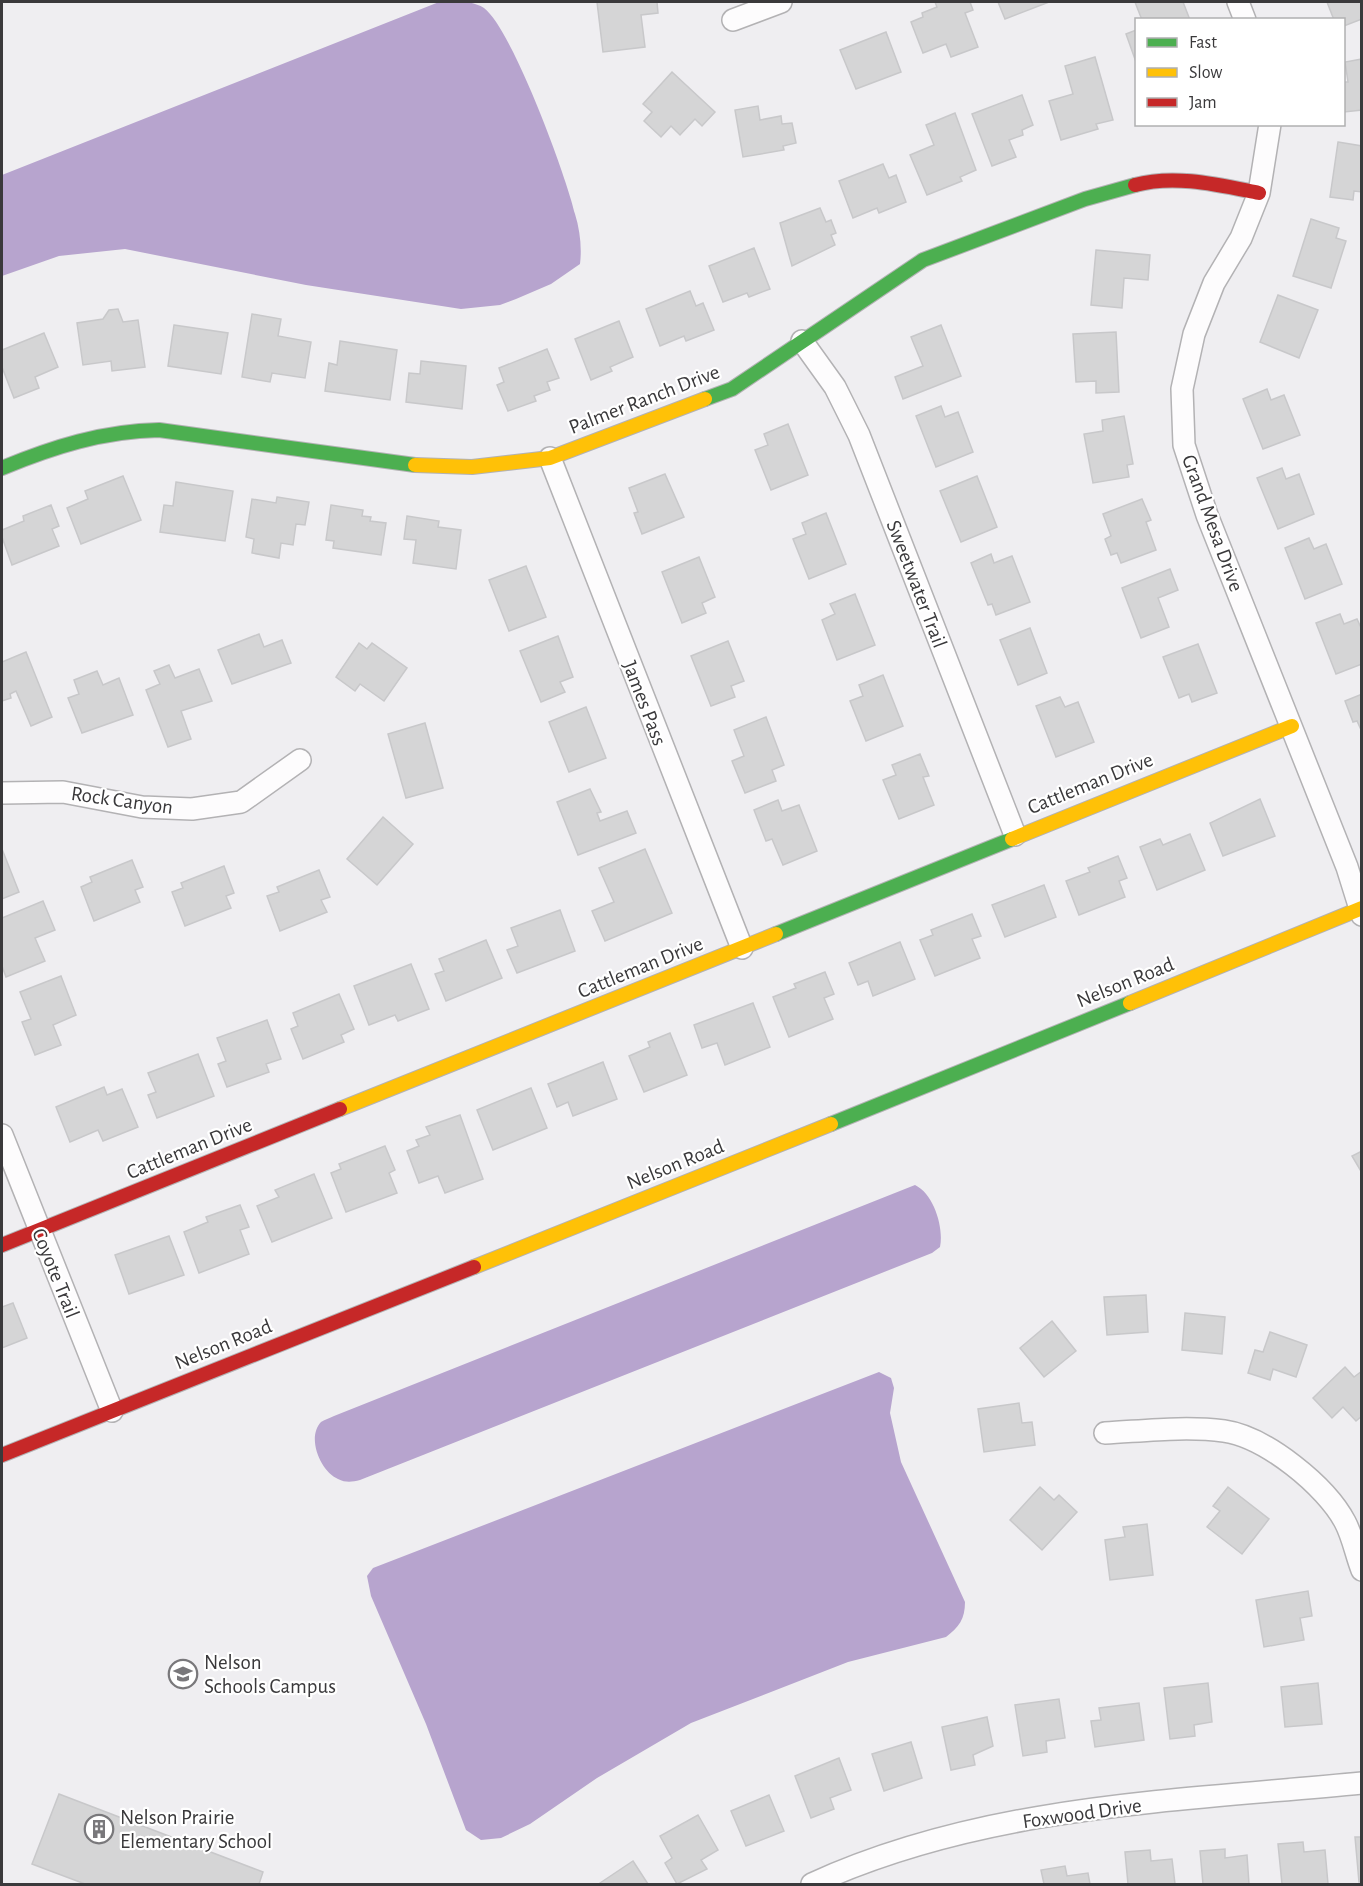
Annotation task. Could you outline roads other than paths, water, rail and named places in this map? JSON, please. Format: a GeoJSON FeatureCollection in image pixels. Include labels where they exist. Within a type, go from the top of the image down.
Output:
{"type":"FeatureCollection","features":[{"type":"Feature","properties":{"kind":"street"},"geometry":{"type":"LineString","coordinates":[[733,20],[781,2]]}},
{"type":"Feature","properties":{"kind":"street"},"geometry":{"type":"LineString","coordinates":[[1238,2],[1244,18]]}},
{"type":"Feature","properties":{"kind":"street","name":"Grand Mesa Drive"},"geometry":{"type":"LineString","coordinates":[[1270,126],[1259,193],[1241,238],[1214,282],[1194,334],[1182,389],[1184,445],[1207,515],[1347,867],[1361,911]]}},
{"type":"Feature","properties":{"kind":"street","name":"Palmer Ranch Drive"},"geometry":{"type":"LineString","coordinates":[[2,468],[63,443],[115,432],[161,429],[408,464],[482,468],[522,464],[550,458],[732,389],[923,260],[1084,199],[1145,182],[1196,181],[1259,193]]}},
{"type":"Feature","properties":{"kind":"street","name":"Sweetwater Trail"},"geometry":{"type":"LineString","coordinates":[[802,341],[835,387],[859,435],[1015,835]]}},
{"type":"Feature","properties":{"kind":"street","name":"James Pass"},"geometry":{"type":"LineString","coordinates":[[550,458],[742,948]]}},
{"type":"Feature","properties":{"kind":"street","name":"Cattleman Drive"},"geometry":{"type":"LineString","coordinates":[[2,1245],[742,948],[1015,835],[1292,726]]}},
{"type":"Feature","properties":{"kind":"street","name":"Rock Canyon"},"geometry":{"type":"LineString","coordinates":[[2,793],[63,792],[142,807],[192,809],[241,802],[300,760]]}},
{"type":"Feature","properties":{"kind":"street","name":"Nelson Road"},"geometry":{"type":"LineString","coordinates":[[2,1455],[1361,911]]}},
{"type":"Feature","properties":{"kind":"street","name":"Coyote Trail"},"geometry":{"type":"LineString","coordinates":[[2,1135],[112,1411]]}},
{"type":"Feature","properties":{"kind":"street"},"geometry":{"type":"LineString","coordinates":[[1105,1433],[1179,1429],[1226,1432],[1270,1449],[1311,1479],[1345,1522],[1362,1570]]}},
{"type":"Feature","properties":{"kind":"street","name":"Foxwood Drive"},"geometry":{"type":"LineString","coordinates":[[812,1884],[905,1847],[992,1825],[1092,1809],[1362,1783]]}},
{"type":"Feature","properties":{"kind":"place","name":"Nelson Schools Campus"},"geometry":{"type":"Point","coordinates":[183,1674]}},
{"type":"Feature","properties":{"kind":"place","name":"Nelson Prairie Elementary School"},"geometry":{"type":"Point","coordinates":[99,1829]}}]}
